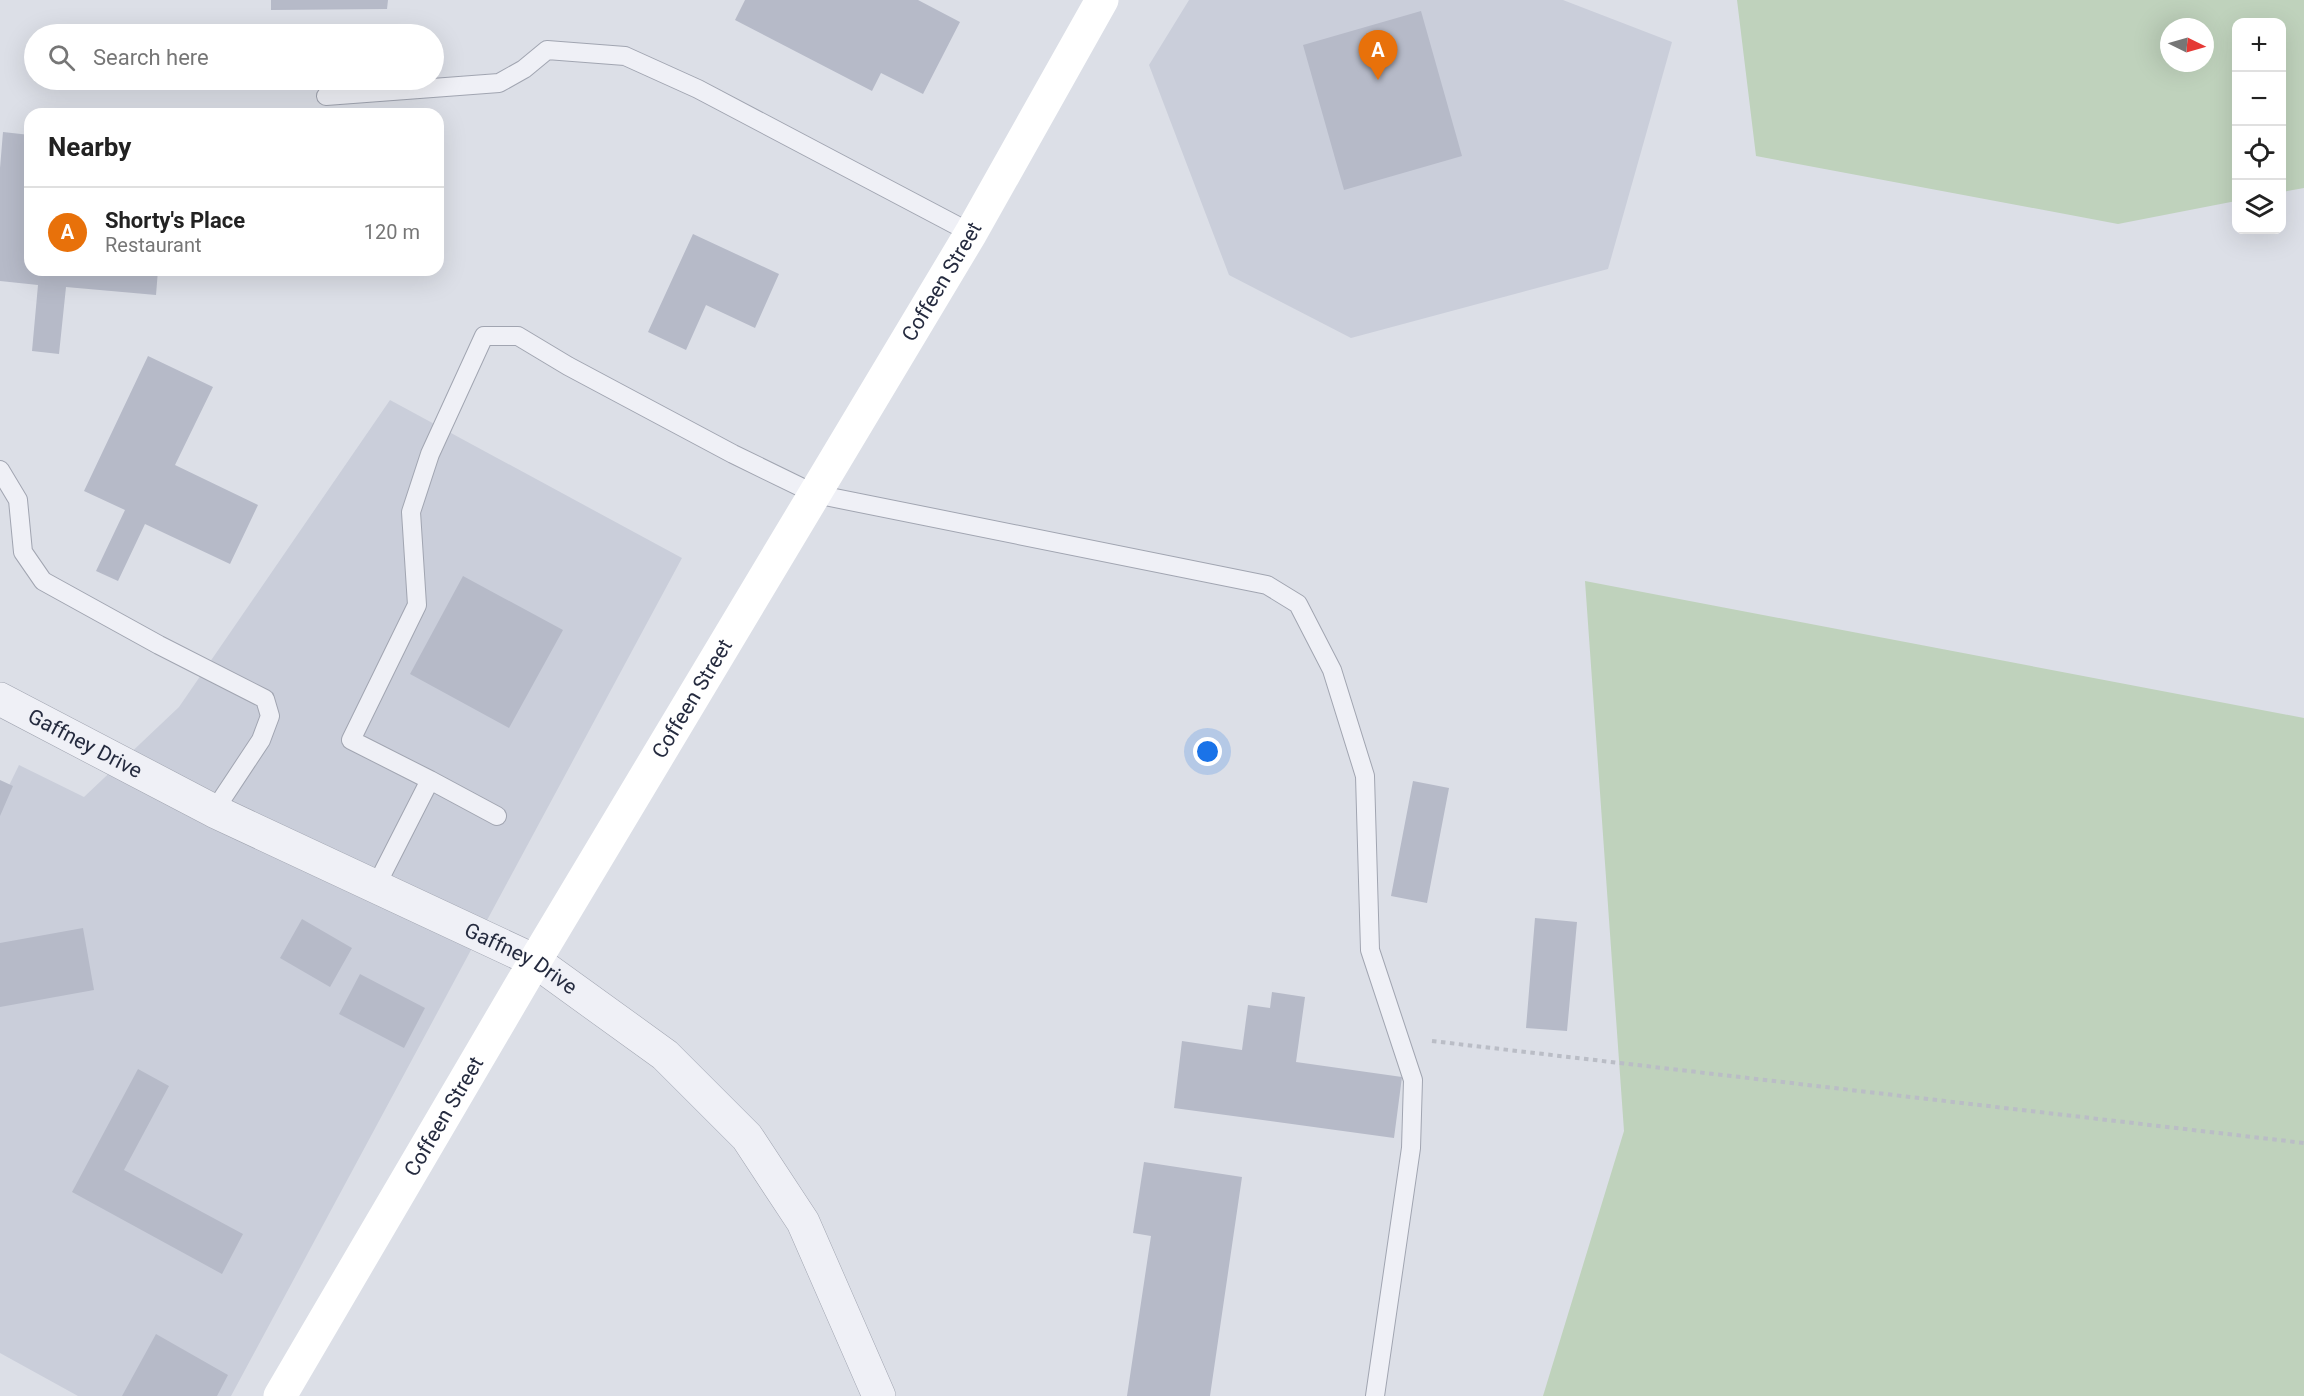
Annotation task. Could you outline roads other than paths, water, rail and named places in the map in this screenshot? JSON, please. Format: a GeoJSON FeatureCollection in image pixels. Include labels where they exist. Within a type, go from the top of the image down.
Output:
{"type":"FeatureCollection","features":[{"type":"Feature","properties":{"kind":"main road","name":"Coffeen Street"},"geometry":{"type":"LineString","coordinates":[[279,1396],[535,961],[971,233],[1102,0]]}},
{"type":"Feature","properties":{"kind":"street","name":"Gaffney Drive"},"geometry":{"type":"LineString","coordinates":[[0,699],[214,810],[535,961],[665,1055],[747,1137],[803,1222],[879,1396]]}},
{"type":"Feature","properties":{"kind":"lane"},"geometry":{"type":"LineString","coordinates":[[444,88],[499,84],[524,69],[547,50],[625,56],[698,89],[971,233]]}},
{"type":"Feature","properties":{"kind":"lane"},"geometry":{"type":"LineString","coordinates":[[326,96],[412,90]]}},
{"type":"Feature","properties":{"kind":"lane"},"geometry":{"type":"LineString","coordinates":[[497,816],[351,740],[417,605],[411,512],[430,454],[483,336],[518,336],[568,366],[733,454],[816,494],[1267,585],[1298,604],[1332,670],[1365,776],[1370,950],[1413,1080],[1411,1148],[1375,1396]]}},
{"type":"Feature","properties":{"kind":"lane"},"geometry":{"type":"LineString","coordinates":[[0,470],[18,500],[23,552],[44,581],[159,645],[266,699],[270,716],[261,740],[214,810]]}},
{"type":"Feature","properties":{"kind":"lane"},"geometry":{"type":"LineString","coordinates":[[376,886],[430,780]]}},
{"type":"Feature","properties":{"kind":"place","name":"Shorty's Place"},"geometry":{"type":"Point","coordinates":[1378,80]}}]}
